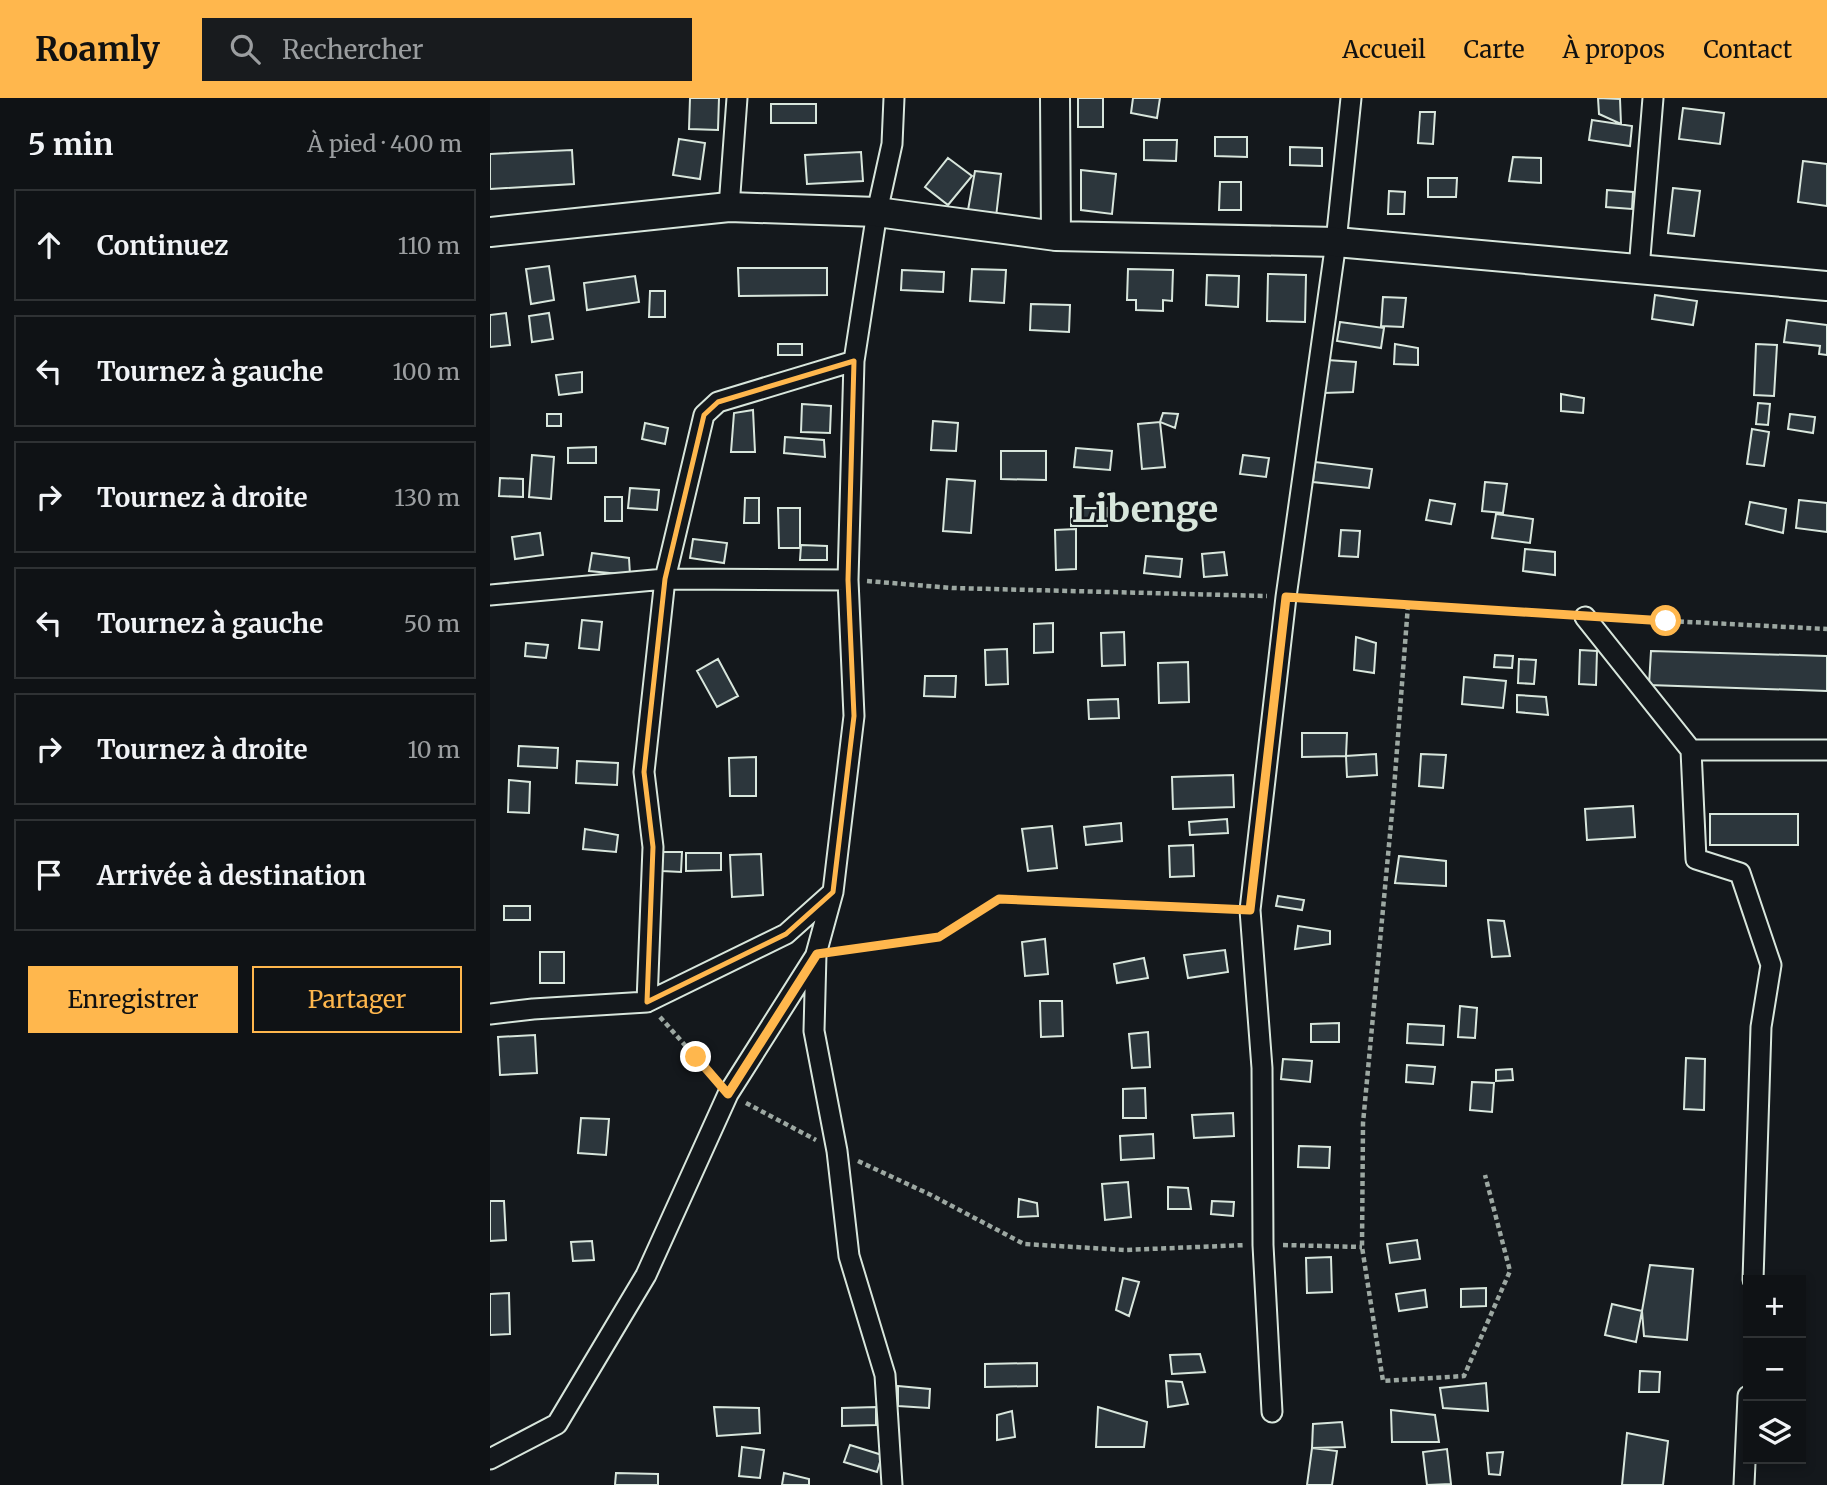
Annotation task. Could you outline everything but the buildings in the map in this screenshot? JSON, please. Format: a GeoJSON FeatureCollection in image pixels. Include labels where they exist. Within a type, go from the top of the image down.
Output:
{"type":"FeatureCollection","features":[{"type":"Feature","properties":{"kind":"street"},"geometry":{"type":"LineString","coordinates":[[729,208],[737,98]]}},
{"type":"Feature","properties":{"kind":"street"},"geometry":{"type":"LineString","coordinates":[[892,1485],[885,1375],[849,1255],[837,1151],[814,1031],[817,954],[833,892],[854,716],[848,580],[854,361],[877,212],[892,144],[894,98]]}},
{"type":"Feature","properties":{"kind":"street"},"geometry":{"type":"LineString","coordinates":[[1055,98],[1056,236]]}},
{"type":"Feature","properties":{"kind":"street"},"geometry":{"type":"LineString","coordinates":[[1272,1412],[1263,1245],[1262,1068],[1250,910],[1286,597],[1336,242],[1351,98]]}},
{"type":"Feature","properties":{"kind":"street"},"geometry":{"type":"LineString","coordinates":[[1639,270],[1653,98]]}},
{"type":"Feature","properties":{"kind":"street"},"geometry":{"type":"LineString","coordinates":[[490,232],[729,208],[877,212],[1056,236],[1336,242],[1827,286]]}},
{"type":"Feature","properties":{"kind":"street"},"geometry":{"type":"LineString","coordinates":[[647,1002],[653,847],[644,772],[665,579],[704,415],[718,401],[854,361]]}},
{"type":"Feature","properties":{"kind":"street"},"geometry":{"type":"LineString","coordinates":[[490,595],[665,579],[848,580]]}},
{"type":"Feature","properties":{"kind":"street"},"geometry":{"type":"LineString","coordinates":[[1585,617],[1691,750],[1696,859],[1740,873],[1771,965],[1761,1027],[1753,1275]]}},
{"type":"Feature","properties":{"kind":"street"},"geometry":{"type":"LineString","coordinates":[[1691,750],[1827,750]]}},
{"type":"Feature","properties":{"kind":"street"},"geometry":{"type":"LineString","coordinates":[[490,1014],[647,1002],[786,934],[833,892]]}},
{"type":"Feature","properties":{"kind":"street"},"geometry":{"type":"LineString","coordinates":[[490,1459],[557,1424],[646,1275],[728,1094],[817,954]]}},
{"type":"Feature","properties":{"kind":"street"},"geometry":{"type":"LineString","coordinates":[[1744,1485],[1748,1401]]}},
{"type":"Feature","properties":{"kind":"path"},"geometry":{"type":"LineString","coordinates":[[848,580],[952,588],[1286,597],[1585,617],[1827,629]]}},
{"type":"Feature","properties":{"kind":"path"},"geometry":{"type":"LineString","coordinates":[[1408,605],[1363,1124],[1362,1247],[1383,1381],[1464,1376],[1510,1271],[1485,1175]]}},
{"type":"Feature","properties":{"kind":"path"},"geometry":{"type":"LineString","coordinates":[[817,954],[939,937],[999,899],[1250,910]]}},
{"type":"Feature","properties":{"kind":"path"},"geometry":{"type":"LineString","coordinates":[[647,1002],[728,1094],[837,1151],[932,1195],[1024,1244],[1125,1250],[1263,1245],[1362,1247]]}},
{"type":"Feature","properties":{"kind":"highlighted area"},"geometry":{"type":"Polygon","coordinates":[[[854,361],[848,580],[854,716],[833,892],[786,934],[647,1002],[653,847],[644,772],[665,579],[704,415],[718,402],[854,361]]]}},
{"type":"Feature","properties":{"kind":"district","name":"Libenge"},"geometry":{"type":"Point","coordinates":[1145,509]}},
{"type":"Feature","properties":{"kind":"route"},"geometry":{"type":"LineString","coordinates":[[696,1057],[728,1094],[817,954],[939,937],[999,899],[1250,910],[1286,597],[1666,621]]}}]}
